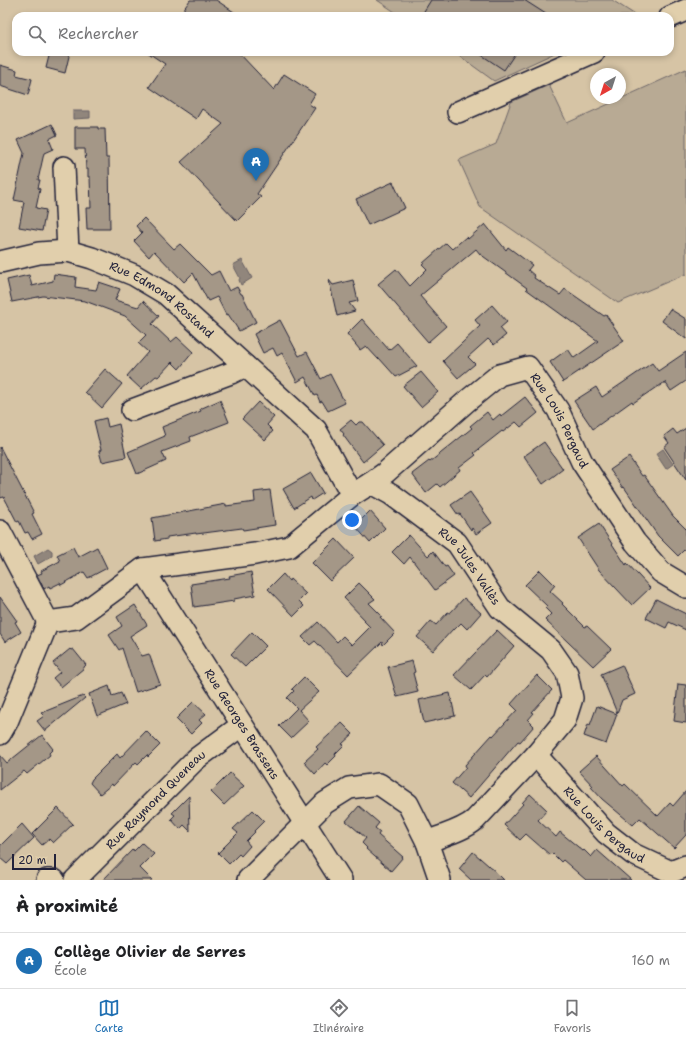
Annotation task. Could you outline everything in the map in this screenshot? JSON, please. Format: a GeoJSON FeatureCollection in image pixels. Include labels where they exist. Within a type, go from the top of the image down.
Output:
{"type":"FeatureCollection","features":[{"type":"Feature","properties":{"kind":"street"},"geometry":{"type":"LineString","coordinates":[[674,15],[686,10]]}},
{"type":"Feature","properties":{"kind":"street"},"geometry":{"type":"LineString","coordinates":[[458,112],[585,56]]}},
{"type":"Feature","properties":{"kind":"street"},"geometry":{"type":"LineString","coordinates":[[64,167],[68,252]]}},
{"type":"Feature","properties":{"kind":"street","name":"Rue Edmond Rostand"},"geometry":{"type":"LineString","coordinates":[[0,262],[39,253],[68,252],[92,258],[134,275],[166,294],[316,430],[352,495]]}},
{"type":"Feature","properties":{"kind":"street"},"geometry":{"type":"LineString","coordinates":[[132,410],[231,373],[245,366]]}},
{"type":"Feature","properties":{"kind":"street","name":"Rue Louis Pergaud"},"geometry":{"type":"LineString","coordinates":[[371,483],[386,473],[467,401],[499,375],[528,367],[558,410],[582,462],[635,542],[661,572],[686,587]]}},
{"type":"Feature","properties":{"kind":"street"},"geometry":{"type":"LineString","coordinates":[[48,622],[76,618],[143,569],[255,554],[289,547],[352,495],[371,483]]}},
{"type":"Feature","properties":{"kind":"street","name":"Rue Jules Vallès"},"geometry":{"type":"LineString","coordinates":[[371,483],[391,494],[457,543],[500,608],[551,650],[567,673],[572,698],[565,720],[536,755],[476,820],[467,827],[450,832],[427,842]]}},
{"type":"Feature","properties":{"kind":"street"},"geometry":{"type":"LineString","coordinates":[[0,531],[48,622]]}},
{"type":"Feature","properties":{"kind":"street","name":"Rue Georges Brassens"},"geometry":{"type":"LineString","coordinates":[[143,569],[341,880]]}},
{"type":"Feature","properties":{"kind":"street"},"geometry":{"type":"LineString","coordinates":[[0,734],[7,722],[48,622]]}},
{"type":"Feature","properties":{"kind":"street","name":"Rue Raymond Queneau"},"geometry":{"type":"LineString","coordinates":[[75,880],[196,759],[242,725]]}},
{"type":"Feature","properties":{"kind":"street","name":"Rue Louis Pergaud"},"geometry":{"type":"LineString","coordinates":[[536,755],[606,833],[633,854],[671,872],[686,866]]}},
{"type":"Feature","properties":{"kind":"street"},"geometry":{"type":"LineString","coordinates":[[248,880],[325,803],[349,788],[379,784],[408,804],[427,842],[440,880]]}},
{"type":"Feature","properties":{"kind":"street"},"geometry":{"type":"LineString","coordinates":[[47,880],[54,880]]}},
{"type":"Feature","properties":{"kind":"shaded area"},"geometry":{"type":"Polygon","coordinates":[[[377,0],[612,0],[631,12],[395,12],[377,0]]]}},
{"type":"Feature","properties":{"kind":"shaded area"},"geometry":{"type":"Polygon","coordinates":[[[460,56],[548,56],[494,81],[460,56]]]}},
{"type":"Feature","properties":{"kind":"shaded area"},"geometry":{"type":"Polygon","coordinates":[[[686,69],[686,274],[618,303],[480,207],[459,160],[496,144],[511,102],[549,85],[567,123],[609,104],[626,104],[626,96],[686,69]]]}},
{"type":"Feature","properties":{"kind":"shaded area"},"geometry":{"type":"Polygon","coordinates":[[[73,111],[90,111],[90,118],[73,119],[73,111]]]}},
{"type":"Feature","properties":{"kind":"shaded area"},"geometry":{"type":"Polygon","coordinates":[[[242,260],[252,278],[241,285],[239,280],[240,278],[233,265],[242,260]]]}},
{"type":"Feature","properties":{"kind":"shaded area"},"geometry":{"type":"Polygon","coordinates":[[[663,449],[673,464],[666,469],[656,454],[663,449]]]}},
{"type":"Feature","properties":{"kind":"shaded area"},"geometry":{"type":"Polygon","coordinates":[[[48,548],[52,551],[52,556],[38,564],[34,556],[48,548]]]}},
{"type":"Feature","properties":{"kind":"building"},"geometry":{"type":"Polygon","coordinates":[[[190,0],[216,0],[234,12],[182,12],[190,0]]]}},
{"type":"Feature","properties":{"kind":"building"},"geometry":{"type":"Polygon","coordinates":[[[431,0],[524,0],[543,12],[424,12],[431,0]]]}},
{"type":"Feature","properties":{"kind":"building"},"geometry":{"type":"Polygon","coordinates":[[[49,56],[69,56],[65,73],[46,68],[49,56]]]}},
{"type":"Feature","properties":{"kind":"building"},"geometry":{"type":"Polygon","coordinates":[[[153,56],[242,56],[274,90],[284,74],[315,94],[309,104],[315,108],[257,194],[261,197],[237,221],[181,162],[223,124],[202,109],[196,119],[149,87],[165,64],[153,56]]]}},
{"type":"Feature","properties":{"kind":"building"},"geometry":{"type":"Polygon","coordinates":[[[483,56],[513,56],[504,70],[483,56]]]}},
{"type":"Feature","properties":{"kind":"building"},"geometry":{"type":"Polygon","coordinates":[[[0,65],[17,70],[16,75],[32,79],[28,95],[0,86],[0,65]]]}},
{"type":"Feature","properties":{"kind":"building"},"geometry":{"type":"Polygon","coordinates":[[[52,124],[57,135],[49,139],[53,149],[44,153],[38,180],[40,180],[38,188],[40,189],[36,208],[46,210],[42,231],[19,227],[24,202],[14,200],[24,153],[18,140],[52,124]]]}},
{"type":"Feature","properties":{"kind":"building"},"geometry":{"type":"Polygon","coordinates":[[[75,127],[98,127],[98,129],[105,129],[106,158],[109,158],[110,229],[87,229],[86,208],[91,208],[90,177],[88,177],[88,169],[86,169],[85,149],[75,149],[75,127]]]}},
{"type":"Feature","properties":{"kind":"building"},"geometry":{"type":"Polygon","coordinates":[[[393,182],[405,208],[368,225],[356,199],[393,182]]]}},
{"type":"Feature","properties":{"kind":"building"},"geometry":{"type":"Polygon","coordinates":[[[144,218],[174,249],[180,244],[211,275],[219,271],[229,291],[237,287],[256,322],[239,331],[228,314],[226,315],[217,297],[208,301],[193,273],[184,282],[154,251],[149,257],[134,241],[142,233],[136,226],[144,218]]]}},
{"type":"Feature","properties":{"kind":"building"},"geometry":{"type":"Polygon","coordinates":[[[485,224],[506,250],[508,247],[532,265],[528,270],[535,276],[534,278],[560,295],[565,289],[604,316],[606,315],[624,341],[563,382],[550,362],[568,349],[574,358],[598,341],[526,289],[527,288],[480,254],[476,249],[420,296],[446,326],[428,342],[378,284],[396,269],[410,286],[427,269],[422,264],[446,243],[452,249],[466,237],[468,239],[485,224]]]}},
{"type":"Feature","properties":{"kind":"building"},"geometry":{"type":"Polygon","coordinates":[[[54,274],[76,277],[75,287],[96,290],[99,282],[120,289],[115,300],[138,307],[143,301],[159,316],[152,324],[171,342],[177,337],[193,352],[179,369],[172,362],[158,377],[156,376],[141,389],[127,376],[148,352],[138,343],[146,335],[125,316],[85,301],[43,296],[12,302],[7,280],[29,275],[32,286],[53,281],[54,274]]]}},
{"type":"Feature","properties":{"kind":"building"},"geometry":{"type":"Polygon","coordinates":[[[329,280],[333,285],[353,280],[358,301],[349,303],[355,311],[337,316],[329,280]]]}},
{"type":"Feature","properties":{"kind":"building"},"geometry":{"type":"Polygon","coordinates":[[[492,305],[507,322],[500,328],[506,335],[494,345],[488,339],[468,357],[475,364],[458,378],[443,361],[480,326],[475,320],[492,305]]]}},
{"type":"Feature","properties":{"kind":"building"},"geometry":{"type":"Polygon","coordinates":[[[670,309],[686,319],[686,339],[662,321],[670,309]]]}},
{"type":"Feature","properties":{"kind":"building"},"geometry":{"type":"Polygon","coordinates":[[[362,319],[389,350],[397,343],[417,366],[396,377],[366,346],[360,350],[347,334],[362,319]]]}},
{"type":"Feature","properties":{"kind":"building"},"geometry":{"type":"Polygon","coordinates":[[[280,320],[299,356],[307,352],[321,379],[330,374],[345,403],[328,411],[322,401],[320,402],[317,395],[315,396],[305,377],[297,382],[282,353],[277,356],[273,348],[263,353],[254,334],[280,320]]]}},
{"type":"Feature","properties":{"kind":"building"},"geometry":{"type":"Polygon","coordinates":[[[686,352],[686,381],[671,391],[665,382],[633,403],[632,401],[593,429],[574,401],[596,387],[602,397],[652,363],[658,371],[686,352]]]}},
{"type":"Feature","properties":{"kind":"building"},"geometry":{"type":"Polygon","coordinates":[[[105,369],[122,384],[102,408],[85,392],[105,369]]]}},
{"type":"Feature","properties":{"kind":"building"},"geometry":{"type":"Polygon","coordinates":[[[421,372],[438,392],[421,407],[403,386],[421,372]]]}},
{"type":"Feature","properties":{"kind":"building"},"geometry":{"type":"Polygon","coordinates":[[[525,397],[538,413],[521,427],[516,422],[503,432],[502,431],[474,453],[476,455],[459,468],[460,470],[440,487],[437,484],[426,493],[412,474],[429,461],[430,462],[472,428],[470,426],[487,412],[493,420],[500,414],[501,416],[525,397]]]}},
{"type":"Feature","properties":{"kind":"building"},"geometry":{"type":"Polygon","coordinates":[[[220,400],[229,422],[190,437],[191,441],[162,452],[166,461],[137,474],[128,452],[165,436],[162,427],[201,411],[200,409],[220,400]]]}},
{"type":"Feature","properties":{"kind":"building"},"geometry":{"type":"Polygon","coordinates":[[[258,402],[274,417],[267,425],[273,431],[265,440],[242,419],[258,402]]]}},
{"type":"Feature","properties":{"kind":"building"},"geometry":{"type":"Polygon","coordinates":[[[106,418],[108,427],[119,424],[126,457],[102,462],[99,451],[101,450],[94,421],[106,418]]]}},
{"type":"Feature","properties":{"kind":"building"},"geometry":{"type":"Polygon","coordinates":[[[351,420],[356,425],[359,422],[363,422],[383,445],[363,462],[340,429],[351,420]]]}},
{"type":"Feature","properties":{"kind":"building"},"geometry":{"type":"Polygon","coordinates":[[[686,428],[686,480],[664,447],[669,443],[664,436],[673,429],[677,434],[686,428]]]}},
{"type":"Feature","properties":{"kind":"building"},"geometry":{"type":"Polygon","coordinates":[[[544,442],[563,469],[543,484],[524,456],[544,442]]]}},
{"type":"Feature","properties":{"kind":"building"},"geometry":{"type":"Polygon","coordinates":[[[0,447],[34,513],[32,514],[42,534],[32,539],[28,532],[25,533],[19,521],[17,522],[4,497],[0,498],[0,447]]]}},
{"type":"Feature","properties":{"kind":"building"},"geometry":{"type":"Polygon","coordinates":[[[629,457],[642,476],[644,475],[673,516],[686,529],[686,548],[678,556],[658,536],[624,487],[623,488],[610,470],[629,457]]]}},
{"type":"Feature","properties":{"kind":"building"},"geometry":{"type":"Polygon","coordinates":[[[311,473],[323,493],[312,500],[311,497],[294,508],[283,489],[311,473]]]}},
{"type":"Feature","properties":{"kind":"building"},"geometry":{"type":"Polygon","coordinates":[[[270,490],[275,525],[243,530],[242,528],[196,533],[167,537],[167,539],[155,541],[152,518],[226,504],[226,506],[255,502],[254,492],[270,490]]]}},
{"type":"Feature","properties":{"kind":"building"},"geometry":{"type":"Polygon","coordinates":[[[470,492],[492,523],[476,534],[472,528],[471,530],[460,514],[458,515],[451,505],[470,492]]]}},
{"type":"Feature","properties":{"kind":"building"},"geometry":{"type":"Polygon","coordinates":[[[370,511],[385,528],[370,543],[355,526],[370,511]]]}},
{"type":"Feature","properties":{"kind":"building"},"geometry":{"type":"Polygon","coordinates":[[[599,524],[626,565],[627,563],[650,588],[632,605],[599,570],[578,538],[599,524]]]}},
{"type":"Feature","properties":{"kind":"building"},"geometry":{"type":"Polygon","coordinates":[[[409,535],[428,556],[433,551],[454,576],[435,590],[410,557],[404,564],[392,552],[409,535]]]}},
{"type":"Feature","properties":{"kind":"building"},"geometry":{"type":"Polygon","coordinates":[[[336,539],[354,558],[330,581],[312,563],[336,539]]]}},
{"type":"Feature","properties":{"kind":"building"},"geometry":{"type":"Polygon","coordinates":[[[73,547],[78,557],[97,547],[107,568],[88,578],[84,572],[61,585],[60,583],[44,589],[37,575],[42,573],[41,571],[60,561],[57,555],[73,547]]]}},
{"type":"Feature","properties":{"kind":"building"},"geometry":{"type":"Polygon","coordinates":[[[540,570],[555,585],[550,591],[585,627],[587,626],[611,649],[593,666],[545,620],[551,614],[545,608],[547,606],[525,585],[540,570]]]}},
{"type":"Feature","properties":{"kind":"building"},"geometry":{"type":"Polygon","coordinates":[[[251,572],[255,595],[234,599],[234,601],[194,607],[191,584],[230,578],[229,576],[251,572]]]}},
{"type":"Feature","properties":{"kind":"building"},"geometry":{"type":"Polygon","coordinates":[[[283,574],[289,581],[290,579],[306,594],[299,601],[304,606],[294,616],[268,589],[283,574]]]}},
{"type":"Feature","properties":{"kind":"building"},"geometry":{"type":"Polygon","coordinates":[[[359,583],[375,599],[369,603],[382,616],[380,617],[395,633],[383,645],[382,642],[348,675],[315,641],[310,645],[302,637],[318,622],[337,642],[343,636],[352,645],[370,627],[344,598],[359,583]]]}},
{"type":"Feature","properties":{"kind":"building"},"geometry":{"type":"Polygon","coordinates":[[[0,597],[17,621],[15,622],[21,632],[5,642],[0,634],[0,597]]]}},
{"type":"Feature","properties":{"kind":"building"},"geometry":{"type":"Polygon","coordinates":[[[464,598],[481,613],[467,629],[461,623],[454,630],[453,629],[433,651],[417,637],[431,621],[436,625],[464,598]]]}},
{"type":"Feature","properties":{"kind":"building"},"geometry":{"type":"Polygon","coordinates":[[[656,599],[686,614],[686,630],[669,622],[666,628],[646,618],[656,599]]]}},
{"type":"Feature","properties":{"kind":"building"},"geometry":{"type":"Polygon","coordinates":[[[135,605],[147,625],[130,636],[142,656],[149,654],[160,684],[136,692],[122,648],[119,650],[109,635],[122,626],[117,617],[135,605]]]}},
{"type":"Feature","properties":{"kind":"building"},"geometry":{"type":"Polygon","coordinates":[[[497,630],[514,646],[487,677],[485,675],[471,690],[454,675],[497,630]]]}},
{"type":"Feature","properties":{"kind":"building"},"geometry":{"type":"Polygon","coordinates":[[[252,632],[266,646],[245,667],[231,654],[252,632]]]}},
{"type":"Feature","properties":{"kind":"building"},"geometry":{"type":"Polygon","coordinates":[[[70,649],[73,649],[86,665],[61,687],[53,678],[60,672],[53,663],[70,649]]]}},
{"type":"Feature","properties":{"kind":"building"},"geometry":{"type":"Polygon","coordinates":[[[412,661],[415,672],[413,673],[418,692],[397,697],[388,667],[412,661]]]}},
{"type":"Feature","properties":{"kind":"building"},"geometry":{"type":"Polygon","coordinates":[[[622,665],[635,694],[622,700],[617,713],[601,674],[622,665]]]}},
{"type":"Feature","properties":{"kind":"building"},"geometry":{"type":"Polygon","coordinates":[[[537,675],[552,690],[532,712],[534,713],[528,720],[534,726],[520,742],[518,741],[469,798],[452,783],[466,767],[465,765],[517,710],[511,704],[537,675]]]}},
{"type":"Feature","properties":{"kind":"building"},"geometry":{"type":"Polygon","coordinates":[[[304,677],[319,692],[299,710],[309,721],[291,738],[279,726],[297,708],[287,698],[294,691],[292,689],[304,677]]]}},
{"type":"Feature","properties":{"kind":"building"},"geometry":{"type":"Polygon","coordinates":[[[678,684],[686,685],[686,723],[674,721],[678,684]]]}},
{"type":"Feature","properties":{"kind":"building"},"geometry":{"type":"Polygon","coordinates":[[[109,686],[112,696],[121,693],[126,704],[97,716],[89,694],[109,686]]]}},
{"type":"Feature","properties":{"kind":"building"},"geometry":{"type":"Polygon","coordinates":[[[450,693],[455,716],[424,723],[419,700],[450,693]]]}},
{"type":"Feature","properties":{"kind":"building"},"geometry":{"type":"Polygon","coordinates":[[[83,696],[85,698],[45,731],[37,721],[44,716],[41,713],[83,696]]]}},
{"type":"Feature","properties":{"kind":"building"},"geometry":{"type":"Polygon","coordinates":[[[193,702],[206,714],[199,720],[202,723],[191,734],[176,719],[193,702]]]}},
{"type":"Feature","properties":{"kind":"building"},"geometry":{"type":"Polygon","coordinates":[[[597,706],[617,714],[606,744],[584,736],[597,706]]]}},
{"type":"Feature","properties":{"kind":"building"},"geometry":{"type":"Polygon","coordinates":[[[342,723],[353,734],[342,744],[344,745],[335,754],[336,756],[327,765],[325,763],[315,774],[304,762],[318,749],[316,747],[342,723]]]}},
{"type":"Feature","properties":{"kind":"building"},"geometry":{"type":"Polygon","coordinates":[[[146,731],[160,745],[148,757],[147,755],[138,764],[136,762],[113,786],[112,784],[100,794],[90,783],[92,779],[117,754],[120,758],[146,731]]]}},
{"type":"Feature","properties":{"kind":"building"},"geometry":{"type":"Polygon","coordinates":[[[42,735],[53,749],[49,753],[50,755],[27,774],[24,771],[0,790],[0,755],[7,763],[42,735]]]}},
{"type":"Feature","properties":{"kind":"building"},"geometry":{"type":"Polygon","coordinates":[[[596,756],[623,786],[625,784],[658,816],[670,803],[673,806],[686,791],[686,835],[674,848],[640,818],[633,825],[602,799],[591,787],[593,786],[579,771],[596,756]]]}},
{"type":"Feature","properties":{"kind":"building"},"geometry":{"type":"Polygon","coordinates":[[[230,773],[244,786],[224,805],[211,792],[230,773]]]}},
{"type":"Feature","properties":{"kind":"building"},"geometry":{"type":"Polygon","coordinates":[[[530,794],[547,810],[538,820],[556,837],[560,832],[591,857],[597,850],[631,880],[586,880],[563,860],[561,862],[552,853],[550,855],[526,834],[520,840],[504,825],[530,794]]]}},
{"type":"Feature","properties":{"kind":"building"},"geometry":{"type":"Polygon","coordinates":[[[189,796],[190,831],[184,825],[180,829],[171,819],[175,815],[172,813],[189,796]]]}},
{"type":"Feature","properties":{"kind":"building"},"geometry":{"type":"Polygon","coordinates":[[[359,806],[379,823],[375,828],[380,832],[378,835],[403,857],[391,871],[366,849],[367,848],[362,843],[366,838],[346,821],[359,806]]]}},
{"type":"Feature","properties":{"kind":"building"},"geometry":{"type":"Polygon","coordinates":[[[58,808],[73,824],[53,843],[49,839],[42,845],[32,834],[58,808]]]}},
{"type":"Feature","properties":{"kind":"building"},"geometry":{"type":"Polygon","coordinates":[[[253,810],[264,821],[246,841],[250,846],[241,856],[239,854],[229,864],[218,853],[238,833],[233,829],[253,810]]]}},
{"type":"Feature","properties":{"kind":"building"},"geometry":{"type":"Polygon","coordinates":[[[22,824],[34,838],[7,864],[0,858],[0,846],[22,824]]]}},
{"type":"Feature","properties":{"kind":"building"},"geometry":{"type":"Polygon","coordinates":[[[142,843],[154,854],[140,868],[152,880],[103,880],[133,849],[134,851],[142,843]]]}},
{"type":"Feature","properties":{"kind":"building"},"geometry":{"type":"Polygon","coordinates":[[[473,852],[504,880],[471,880],[459,869],[473,852]]]}},
{"type":"Feature","properties":{"kind":"place","name":"Collège Olivier de Serres"},"geometry":{"type":"Point","coordinates":[256,181]}}]}
